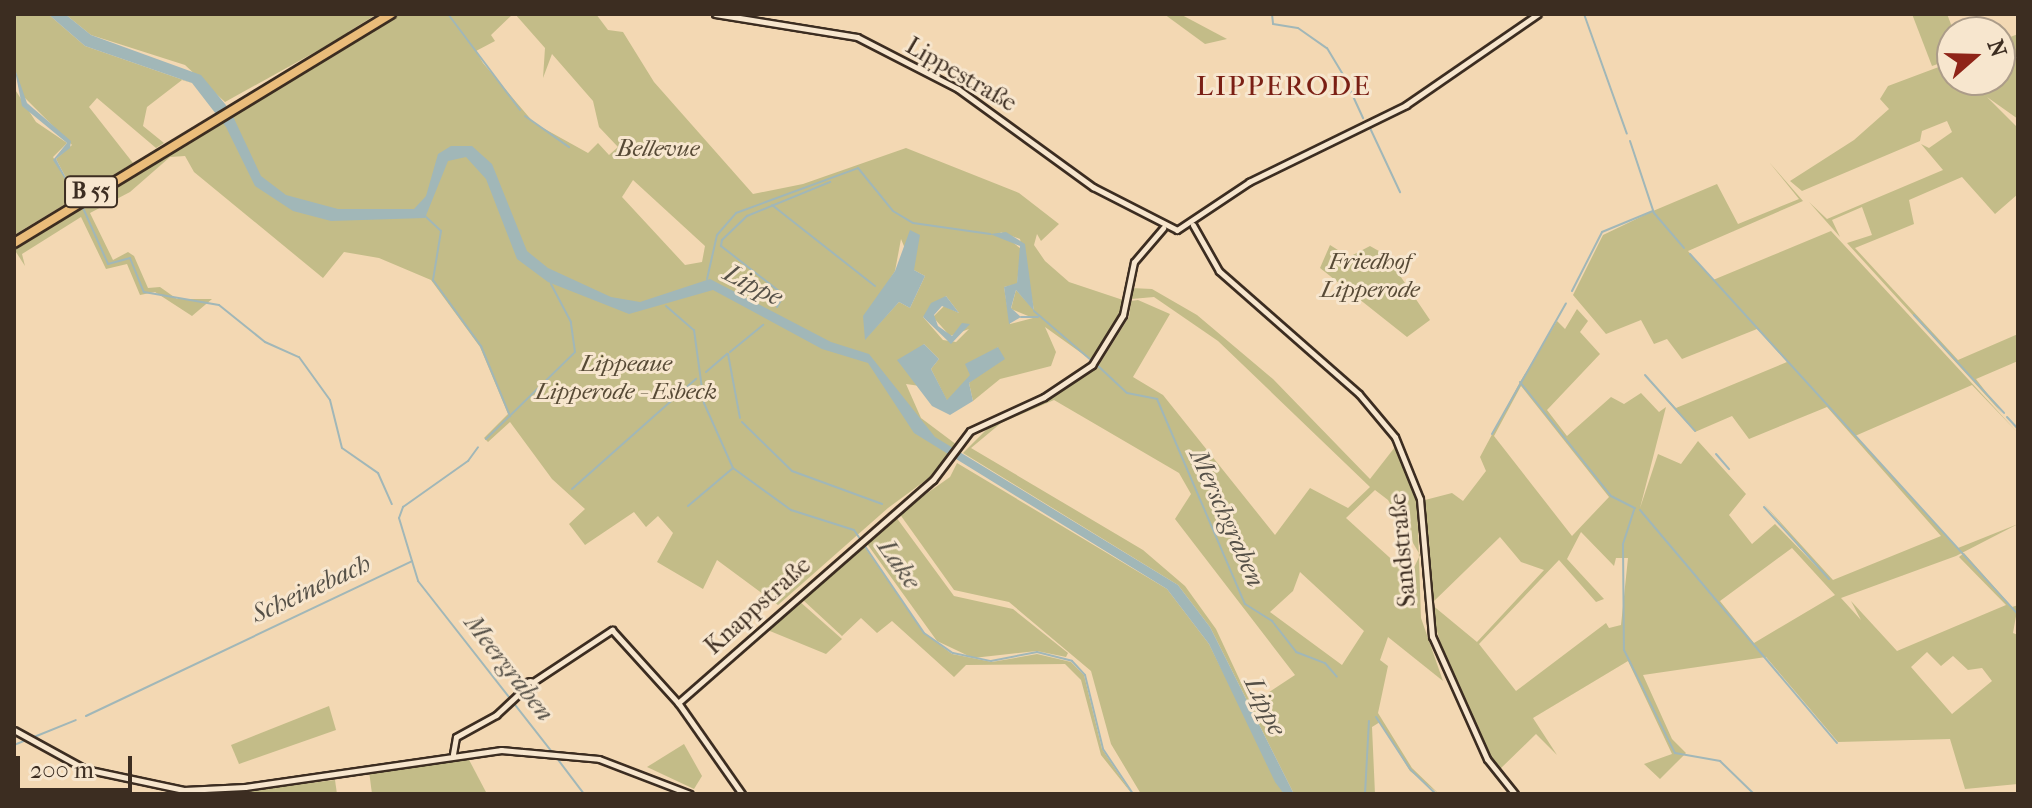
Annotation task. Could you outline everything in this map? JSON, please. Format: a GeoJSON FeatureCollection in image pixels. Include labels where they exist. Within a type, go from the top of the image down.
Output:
{"type":"FeatureCollection","features":[{"type":"Feature","properties":{"kind":"highway","name":"B 55"},"geometry":{"type":"LineString","coordinates":[[14,241],[382,14]]}},
{"type":"Feature","properties":{"kind":"highway","name":"B 55"},"geometry":{"type":"LineString","coordinates":[[351,35],[391,14]]}},
{"type":"Feature","properties":{"kind":"main road","name":"Lippestraße"},"geometry":{"type":"LineString","coordinates":[[715,14],[857,37],[993,110],[1059,164],[1163,228]]}},
{"type":"Feature","properties":{"kind":"main road"},"geometry":{"type":"LineString","coordinates":[[1163,228],[1193,225],[1249,182],[1406,105],[1538,14]]}},
{"type":"Feature","properties":{"kind":"main road","name":"Sandstraße"},"geometry":{"type":"LineString","coordinates":[[1193,225],[1219,271],[1369,403],[1395,437],[1420,499],[1432,636],[1487,759],[1515,794]]}},
{"type":"Feature","properties":{"kind":"main road","name":"Knappstraße"},"geometry":{"type":"LineString","coordinates":[[678,703],[947,461],[958,444],[975,428],[1044,397],[1092,365],[1122,318],[1134,262],[1163,228]]}},
{"type":"Feature","properties":{"kind":"main road"},"geometry":{"type":"LineString","coordinates":[[453,754],[456,737],[612,630],[678,703],[742,794]]}},
{"type":"Feature","properties":{"kind":"main road"},"geometry":{"type":"LineString","coordinates":[[14,730],[67,761],[112,778],[184,790],[241,790],[453,754],[552,751],[621,765],[690,794]]}},
{"type":"Feature","properties":{"kind":"green space"},"geometry":{"type":"Polygon","coordinates":[[[14,14],[48,14],[85,46],[192,83],[182,80],[147,107],[143,126],[164,143],[156,148],[97,98],[89,107],[133,163],[14,235],[14,88],[36,122],[67,143],[53,157],[72,189],[56,159],[72,145],[23,96],[14,66],[14,14]]]}},
{"type":"Feature","properties":{"kind":"green space","name":"Lippeaue Lipperode - Esbeck"},"geometry":{"type":"Polygon","coordinates":[[[65,14],[377,14],[348,32],[353,40],[397,14],[513,14],[491,35],[495,41],[476,51],[483,63],[534,123],[588,153],[598,143],[609,155],[618,147],[599,127],[593,101],[552,54],[543,78],[545,48],[515,14],[596,14],[608,30],[623,32],[654,82],[753,194],[803,184],[906,148],[1019,193],[1059,224],[1041,241],[1037,234],[1034,245],[1045,261],[1069,282],[1123,300],[1123,307],[1091,360],[1045,327],[1056,352],[1051,366],[1000,379],[973,401],[969,383],[993,362],[998,347],[947,401],[931,369],[939,359],[924,344],[904,364],[920,386],[906,384],[921,418],[961,448],[952,461],[888,508],[778,605],[717,560],[703,589],[657,562],[673,533],[658,516],[646,527],[634,512],[585,545],[569,524],[585,509],[552,479],[510,422],[488,442],[484,438],[508,414],[480,347],[431,280],[379,258],[344,252],[323,278],[194,172],[185,156],[170,157],[130,192],[90,213],[113,260],[128,252],[134,256],[148,288],[160,287],[177,299],[212,299],[192,316],[155,292],[140,295],[127,264],[106,269],[81,217],[22,254],[25,266],[14,249],[331,53],[326,46],[225,102],[185,65],[91,35],[65,14]],[[633,180],[622,197],[685,265],[702,262],[705,246],[633,180]],[[1000,232],[1021,249],[1017,284],[1004,287],[1010,324],[1033,318],[1011,309],[1016,290],[1034,310],[1020,239],[1000,232]],[[901,239],[895,271],[878,298],[865,339],[899,302],[910,308],[925,276],[914,270],[901,239]],[[946,296],[923,317],[943,340],[956,342],[969,329],[950,336],[933,317],[944,306],[959,313],[946,296]]]}},
{"type":"Feature","properties":{"kind":"green space"},"geometry":{"type":"Polygon","coordinates":[[[1164,14],[1180,14],[1227,39],[1205,44],[1164,14]]]}},
{"type":"Feature","properties":{"kind":"green space"},"geometry":{"type":"Polygon","coordinates":[[[1912,14],[1948,16],[1936,16],[1936,65],[1932,66],[1912,14]]]}},
{"type":"Feature","properties":{"kind":"green space"},"geometry":{"type":"Polygon","coordinates":[[[2016,35],[2018,119],[1987,97],[2018,128],[2018,194],[1995,214],[1962,177],[1909,200],[1914,224],[1855,248],[1958,360],[2018,334],[2018,361],[1976,379],[2002,413],[1847,243],[1872,235],[1862,207],[1832,220],[1840,237],[1809,202],[1827,219],[1943,170],[1921,144],[1929,148],[1952,132],[1947,121],[1922,131],[1920,141],[1802,191],[1790,181],[1854,140],[1889,109],[1880,99],[1888,86],[1936,68],[1936,96],[2016,96],[2016,35]]]}},
{"type":"Feature","properties":{"kind":"green space"},"geometry":{"type":"Polygon","coordinates":[[[1769,162],[1803,201],[1688,251],[1713,280],[1831,231],[2018,433],[1972,385],[1855,436],[1958,548],[2018,524],[1956,556],[1841,598],[1861,620],[1851,601],[1897,651],[2006,605],[1959,557],[1964,553],[2012,607],[2018,605],[2013,633],[2018,635],[2018,784],[1965,789],[1950,739],[1838,742],[1766,657],[1643,675],[1672,739],[1686,753],[1660,779],[1644,764],[1672,754],[1628,661],[1533,718],[1557,755],[1536,734],[1498,771],[1448,669],[1430,607],[1425,500],[1452,493],[1463,501],[1486,471],[1480,457],[1520,382],[1557,321],[1565,329],[1577,309],[1588,321],[1580,332],[1600,354],[1547,410],[1567,436],[1611,397],[1624,404],[1641,393],[1659,412],[1666,407],[1640,508],[1658,454],[1681,464],[1698,441],[1746,494],[1729,515],[1752,544],[1775,524],[1820,570],[1763,503],[1833,580],[1941,536],[1827,407],[1749,439],[1732,416],[1695,432],[1644,375],[1676,408],[1787,362],[1757,329],[1682,359],[1667,339],[1654,344],[1641,320],[1606,334],[1573,295],[1603,235],[1653,211],[1717,184],[1738,224],[1799,199],[1769,162]],[[1521,386],[1494,436],[1572,536],[1609,497],[1521,386]],[[1581,532],[1567,559],[1604,599],[1596,602],[1559,560],[1479,644],[1516,691],[1606,623],[1609,628],[1621,625],[1628,558],[1616,558],[1614,566],[1581,532]],[[1500,537],[1431,604],[1477,642],[1544,570],[1521,562],[1500,537]],[[1792,548],[1720,601],[1754,643],[1835,595],[1792,548]],[[1927,652],[1911,667],[1952,714],[1992,681],[1982,668],[1968,670],[1953,656],[1941,666],[1927,652]]]}},
{"type":"Feature","properties":{"kind":"green space","name":"Friedhof Lipperode"},"geometry":{"type":"Polygon","coordinates":[[[1330,245],[1349,257],[1370,246],[1386,255],[1430,320],[1407,337],[1320,268],[1330,245]]]}},
{"type":"Feature","properties":{"kind":"green space"},"geometry":{"type":"Polygon","coordinates":[[[1131,288],[1152,289],[1197,315],[1273,379],[1370,479],[1395,447],[1417,499],[1419,553],[1388,500],[1375,490],[1346,518],[1410,576],[1419,557],[1421,618],[1443,681],[1388,637],[1380,660],[1388,666],[1378,713],[1412,768],[1439,794],[1410,771],[1380,722],[1372,727],[1375,794],[1294,794],[1210,627],[1178,585],[963,453],[992,424],[1097,368],[1129,317],[1131,301],[1138,300],[1170,314],[1133,377],[1163,395],[1275,535],[1310,488],[1348,508],[1370,487],[1218,341],[1154,297],[1131,299],[1131,288]],[[1054,400],[1001,423],[971,448],[1143,550],[1185,586],[1216,629],[1251,704],[1295,675],[1175,519],[1191,494],[1179,473],[1054,400]],[[1300,572],[1293,591],[1270,612],[1342,665],[1364,631],[1300,572]]]}},
{"type":"Feature","properties":{"kind":"green space"},"geometry":{"type":"Polygon","coordinates":[[[957,463],[1167,589],[1209,644],[1284,794],[1141,794],[1111,744],[1091,671],[1009,602],[954,590],[899,513],[950,477],[957,463]]]}},
{"type":"Feature","properties":{"kind":"green space"},"geometry":{"type":"Polygon","coordinates":[[[896,517],[954,596],[1013,609],[1068,653],[1066,657],[1037,651],[973,658],[937,641],[865,541],[896,517]]]}},
{"type":"Feature","properties":{"kind":"green space"},"geometry":{"type":"Polygon","coordinates":[[[862,543],[924,633],[952,654],[992,662],[1037,654],[1071,662],[1084,675],[1102,749],[1132,794],[1101,755],[1081,680],[1065,664],[966,665],[954,677],[892,621],[877,633],[861,618],[842,636],[803,600],[862,543]]]}},
{"type":"Feature","properties":{"kind":"green space"},"geometry":{"type":"Polygon","coordinates":[[[798,600],[842,639],[826,654],[765,629],[798,600]]]}},
{"type":"Feature","properties":{"kind":"green space"},"geometry":{"type":"Polygon","coordinates":[[[329,706],[336,730],[239,764],[231,745],[329,706]]]}},
{"type":"Feature","properties":{"kind":"green space"},"geometry":{"type":"Polygon","coordinates":[[[684,744],[702,776],[694,789],[647,767],[684,744]]]}},
{"type":"Feature","properties":{"kind":"green space"},"geometry":{"type":"Polygon","coordinates":[[[467,756],[487,794],[372,794],[369,771],[467,756]]]}},
{"type":"Feature","properties":{"kind":"green space"},"geometry":{"type":"Polygon","coordinates":[[[335,780],[337,794],[248,794],[251,790],[335,780]]]}},
{"type":"Feature","properties":{"kind":"shaded area"},"geometry":{"type":"Polygon","coordinates":[[[48,14],[65,14],[91,35],[201,75],[230,110],[261,176],[286,195],[338,209],[414,209],[426,196],[438,154],[451,146],[472,146],[492,164],[527,251],[548,268],[611,297],[640,302],[710,279],[831,342],[869,354],[935,437],[1178,585],[1210,627],[1294,794],[1284,794],[1275,782],[1209,644],[1167,589],[914,433],[868,363],[822,349],[713,290],[629,314],[548,282],[517,259],[486,179],[466,157],[448,161],[425,218],[331,221],[293,211],[255,186],[226,127],[192,83],[85,46],[48,14]]]}},
{"type":"Feature","properties":{"kind":"shaded area"},"geometry":{"type":"Polygon","coordinates":[[[14,66],[27,103],[71,141],[70,148],[56,159],[75,195],[53,160],[67,143],[22,106],[14,66]]]}},
{"type":"Feature","properties":{"kind":"shaded area"},"geometry":{"type":"Polygon","coordinates":[[[910,230],[920,235],[914,270],[925,276],[910,308],[899,302],[865,340],[863,316],[895,271],[910,230]]]}},
{"type":"Feature","properties":{"kind":"shaded area"},"geometry":{"type":"Polygon","coordinates":[[[1006,232],[1025,244],[1034,311],[1016,290],[1011,308],[1021,317],[1009,324],[1004,287],[1017,283],[1020,246],[990,234],[1006,232]]]}},
{"type":"Feature","properties":{"kind":"shaded area"},"geometry":{"type":"Polygon","coordinates":[[[946,296],[959,313],[942,306],[934,315],[938,326],[952,336],[962,323],[970,324],[951,344],[923,317],[931,303],[946,296]]]}},
{"type":"Feature","properties":{"kind":"shaded area"},"geometry":{"type":"Polygon","coordinates":[[[924,344],[939,359],[931,369],[947,400],[970,375],[965,364],[998,347],[1005,359],[969,383],[973,401],[950,415],[932,406],[897,360],[924,344]]]}},
{"type":"Feature","properties":{"kind":"waterway"},"geometry":{"type":"LineString","coordinates":[[448,14],[520,110]]}},
{"type":"Feature","properties":{"kind":"waterway"},"geometry":{"type":"LineString","coordinates":[[1272,14],[1273,24],[1298,28],[1327,48],[1343,75]]}},
{"type":"Feature","properties":{"kind":"waterway"},"geometry":{"type":"LineString","coordinates":[[1584,14],[1627,134]]}},
{"type":"Feature","properties":{"kind":"waterway"},"geometry":{"type":"LineString","coordinates":[[1346,81],[1363,118]]}},
{"type":"Feature","properties":{"kind":"waterway"},"geometry":{"type":"LineString","coordinates":[[525,116],[569,147]]}},
{"type":"Feature","properties":{"kind":"waterway"},"geometry":{"type":"LineString","coordinates":[[1370,128],[1400,192]]}},
{"type":"Feature","properties":{"kind":"waterway"},"geometry":{"type":"LineString","coordinates":[[1630,141],[1654,213],[1684,248]]}},
{"type":"Feature","properties":{"kind":"waterway"},"geometry":{"type":"LineString","coordinates":[[707,279],[717,235],[736,213],[858,168],[893,211],[913,223],[990,234]]}},
{"type":"Feature","properties":{"kind":"waterway","name":"Lippe"},"geometry":{"type":"LineString","coordinates":[[777,307],[784,295],[721,246],[722,240],[747,216],[830,182]]}},
{"type":"Feature","properties":{"kind":"waterway"},"geometry":{"type":"LineString","coordinates":[[772,205],[875,286]]}},
{"type":"Feature","properties":{"kind":"waterway"},"geometry":{"type":"LineString","coordinates":[[83,208],[108,264],[130,258],[144,292],[219,305],[265,342],[299,357],[330,400],[342,448],[378,473],[392,504]]}},
{"type":"Feature","properties":{"kind":"waterway"},"geometry":{"type":"LineString","coordinates":[[1572,291],[1602,232],[1653,211]]}},
{"type":"Feature","properties":{"kind":"waterway"},"geometry":{"type":"LineString","coordinates":[[424,215],[441,231],[433,280],[481,346],[510,416]]}},
{"type":"Feature","properties":{"kind":"waterway"},"geometry":{"type":"LineString","coordinates":[[1690,254],[2018,615]]}},
{"type":"Feature","properties":{"kind":"waterway","name":"Scheinebach"},"geometry":{"type":"LineString","coordinates":[[486,439],[575,352],[571,322],[551,284]]}},
{"type":"Feature","properties":{"kind":"waterway"},"geometry":{"type":"LineString","coordinates":[[1492,434],[1566,303]]}},
{"type":"Feature","properties":{"kind":"waterway","name":"Lake"},"geometry":{"type":"LineString","coordinates":[[666,306],[694,330],[704,403],[733,468],[791,510],[854,530],[924,633],[953,653],[991,661],[1037,652],[1072,661],[1085,675],[1103,749],[1133,794]]}},
{"type":"Feature","properties":{"kind":"waterway","name":"Merschgraben"},"geometry":{"type":"LineString","coordinates":[[1034,311],[1091,360]]}},
{"type":"Feature","properties":{"kind":"waterway"},"geometry":{"type":"LineString","coordinates":[[1914,315],[2004,413]]}},
{"type":"Feature","properties":{"kind":"waterway"},"geometry":{"type":"LineString","coordinates":[[1021,317],[1038,317]]}},
{"type":"Feature","properties":{"kind":"waterway"},"geometry":{"type":"LineString","coordinates":[[730,352],[763,325]]}},
{"type":"Feature","properties":{"kind":"waterway"},"geometry":{"type":"LineString","coordinates":[[706,372],[727,354]]}},
{"type":"Feature","properties":{"kind":"waterway"},"geometry":{"type":"LineString","coordinates":[[728,354],[740,418]]}},
{"type":"Feature","properties":{"kind":"waterway","name":"Merschgraben"},"geometry":{"type":"LineString","coordinates":[[1096,364],[1127,393],[1157,399],[1245,604],[1272,621],[1296,652],[1325,663],[1337,677]]}},
{"type":"Feature","properties":{"kind":"waterway"},"geometry":{"type":"LineString","coordinates":[[1645,375],[1695,431]]}},
{"type":"Feature","properties":{"kind":"waterway"},"geometry":{"type":"LineString","coordinates":[[572,489],[696,379]]}},
{"type":"Feature","properties":{"kind":"waterway"},"geometry":{"type":"LineString","coordinates":[[1520,382],[1611,496],[1635,508]]}},
{"type":"Feature","properties":{"kind":"waterway"},"geometry":{"type":"LineString","coordinates":[[2007,417],[2018,429]]}},
{"type":"Feature","properties":{"kind":"waterway"},"geometry":{"type":"LineString","coordinates":[[742,422],[792,471],[882,504]]}},
{"type":"Feature","properties":{"kind":"waterway","name":"Scheinebach"},"geometry":{"type":"LineString","coordinates":[[86,716],[412,561],[399,518],[403,507],[468,461],[478,447]]}},
{"type":"Feature","properties":{"kind":"waterway"},"geometry":{"type":"LineString","coordinates":[[1716,454],[1729,469]]}},
{"type":"Feature","properties":{"kind":"waterway"},"geometry":{"type":"LineString","coordinates":[[688,506],[733,468]]}},
{"type":"Feature","properties":{"kind":"waterway"},"geometry":{"type":"LineString","coordinates":[[1764,507],[1829,579]]}},
{"type":"Feature","properties":{"kind":"waterway"},"geometry":{"type":"LineString","coordinates":[[1634,510],[1623,544],[1624,650],[1675,753],[1720,761],[1754,794]]}},
{"type":"Feature","properties":{"kind":"waterway"},"geometry":{"type":"LineString","coordinates":[[1640,510],[1837,743]]}},
{"type":"Feature","properties":{"kind":"waterway","name":"Meergraben"},"geometry":{"type":"LineString","coordinates":[[412,561],[418,581],[552,752]]}},
{"type":"Feature","properties":{"kind":"waterway"},"geometry":{"type":"LineString","coordinates":[[1376,717],[1410,769],[1436,794]]}},
{"type":"Feature","properties":{"kind":"waterway","name":"Scheinebach"},"geometry":{"type":"LineString","coordinates":[[34,737],[76,720]]}},
{"type":"Feature","properties":{"kind":"waterway","name":"Merschgraben"},"geometry":{"type":"LineString","coordinates":[[1365,794],[1369,721]]}},
{"type":"Feature","properties":{"kind":"waterway"},"geometry":{"type":"LineString","coordinates":[[14,745],[24,741]]}},
{"type":"Feature","properties":{"kind":"waterway","name":"Meergraben"},"geometry":{"type":"LineString","coordinates":[[556,757],[584,794]]}},
{"type":"Feature","properties":{"kind":"district","name":"LIPPERODE"},"geometry":{"type":"Point","coordinates":[1284,86]}},
{"type":"Feature","properties":{"kind":"park label","name":"Bellevue"},"geometry":{"type":"Point","coordinates":[658,149]}}]}
